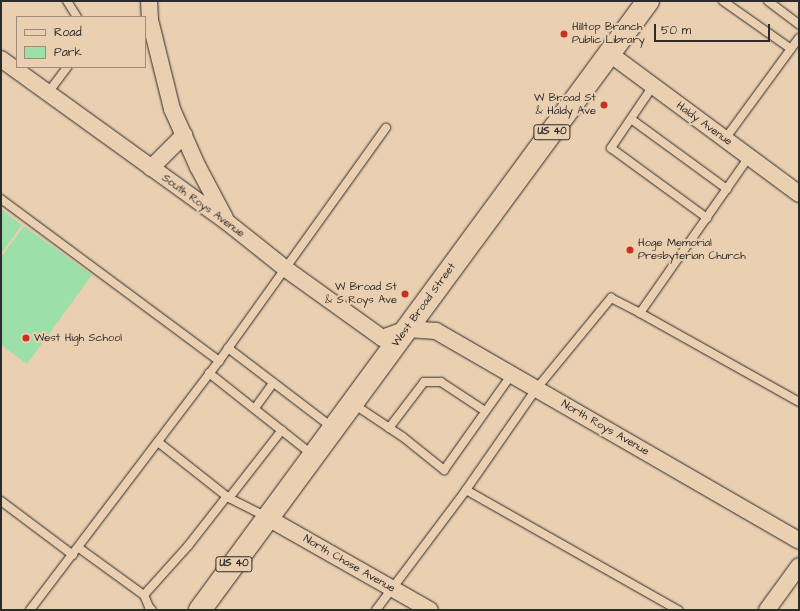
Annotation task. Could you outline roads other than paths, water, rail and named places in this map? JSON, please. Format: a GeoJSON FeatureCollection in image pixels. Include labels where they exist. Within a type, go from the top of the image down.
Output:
{"type":"FeatureCollection","features":[{"type":"Feature","properties":{"kind":"main road","name":"West Broad Street"},"geometry":{"type":"LineString","coordinates":[[200,610],[610,54],[646,2]]}},
{"type":"Feature","properties":{"kind":"street"},"geometry":{"type":"LineString","coordinates":[[149,1],[150,20],[172,109],[226,222]]}},
{"type":"Feature","properties":{"kind":"street","name":"Haldy Avenue"},"geometry":{"type":"LineString","coordinates":[[610,54],[799,194]]}},
{"type":"Feature","properties":{"kind":"street","name":"South Roys Avenue"},"geometry":{"type":"LineString","coordinates":[[1,59],[47,94],[226,222],[382,338],[407,329]]}},
{"type":"Feature","properties":{"kind":"street"},"geometry":{"type":"LineString","coordinates":[[151,168],[184,135]]}},
{"type":"Feature","properties":{"kind":"street","name":"North Roys Avenue"},"geometry":{"type":"LineString","coordinates":[[407,329],[436,331],[537,388],[799,541]]}},
{"type":"Feature","properties":{"kind":"street","name":"North Chase Avenue"},"geometry":{"type":"LineString","coordinates":[[268,518],[430,610]]}},
{"type":"Feature","properties":{"kind":"street"},"geometry":{"type":"LineString","coordinates":[[767,610],[799,566]]}},
{"type":"Feature","properties":{"kind":"lane"},"geometry":{"type":"LineString","coordinates":[[67,1],[76,16]]}},
{"type":"Feature","properties":{"kind":"lane"},"geometry":{"type":"LineString","coordinates":[[724,1],[791,49]]}},
{"type":"Feature","properties":{"kind":"lane"},"geometry":{"type":"LineString","coordinates":[[768,1],[799,24]]}},
{"type":"Feature","properties":{"kind":"lane"},"geometry":{"type":"LineString","coordinates":[[725,139],[799,38]]}},
{"type":"Feature","properties":{"kind":"lane"},"geometry":{"type":"LineString","coordinates":[[47,94],[66,68]]}},
{"type":"Feature","properties":{"kind":"lane"},"geometry":{"type":"LineString","coordinates":[[653,86],[611,148],[707,218]]}},
{"type":"Feature","properties":{"kind":"lane"},"geometry":{"type":"LineString","coordinates":[[631,119],[727,189]]}},
{"type":"Feature","properties":{"kind":"lane"},"geometry":{"type":"LineString","coordinates":[[30,610],[79,548],[228,348],[386,128]]}},
{"type":"Feature","properties":{"kind":"lane"},"geometry":{"type":"LineString","coordinates":[[640,313],[749,157]]}},
{"type":"Feature","properties":{"kind":"lane"},"geometry":{"type":"LineString","coordinates":[[1,199],[218,361]]}},
{"type":"Feature","properties":{"kind":"lane"},"geometry":{"type":"LineString","coordinates":[[376,610],[466,490],[537,388],[611,298],[799,402]]}},
{"type":"Feature","properties":{"kind":"lane"},"geometry":{"type":"LineString","coordinates":[[228,348],[334,428]]}},
{"type":"Feature","properties":{"kind":"lane"},"geometry":{"type":"LineString","coordinates":[[209,373],[314,455]]}},
{"type":"Feature","properties":{"kind":"lane"},"geometry":{"type":"LineString","coordinates":[[352,403],[389,428],[444,470],[512,374]]}},
{"type":"Feature","properties":{"kind":"lane"},"geometry":{"type":"LineString","coordinates":[[389,428],[424,382],[441,382],[485,411]]}},
{"type":"Feature","properties":{"kind":"lane"},"geometry":{"type":"LineString","coordinates":[[255,408],[273,383]]}},
{"type":"Feature","properties":{"kind":"lane"},"geometry":{"type":"LineString","coordinates":[[144,595],[188,546],[282,430]]}},
{"type":"Feature","properties":{"kind":"lane"},"geometry":{"type":"LineString","coordinates":[[158,442],[228,497],[268,518]]}},
{"type":"Feature","properties":{"kind":"lane"},"geometry":{"type":"LineString","coordinates":[[466,490],[678,610]]}},
{"type":"Feature","properties":{"kind":"lane"},"geometry":{"type":"LineString","coordinates":[[1,501],[73,555]]}},
{"type":"Feature","properties":{"kind":"lane"},"geometry":{"type":"LineString","coordinates":[[79,548],[144,595],[149,609]]}},
{"type":"Feature","properties":{"kind":"place","name":"Hilltop Branch Public Library"},"geometry":{"type":"Point","coordinates":[564,34]}},
{"type":"Feature","properties":{"kind":"place","name":"W Broad St & Haldy Ave"},"geometry":{"type":"Point","coordinates":[604,105]}},
{"type":"Feature","properties":{"kind":"place","name":"Hoge Memorial Presbyterian Church"},"geometry":{"type":"Point","coordinates":[630,250]}},
{"type":"Feature","properties":{"kind":"place","name":"W Broad St & S Roys Ave"},"geometry":{"type":"Point","coordinates":[405,294]}},
{"type":"Feature","properties":{"kind":"place","name":"West High School"},"geometry":{"type":"Point","coordinates":[26,338]}}]}
